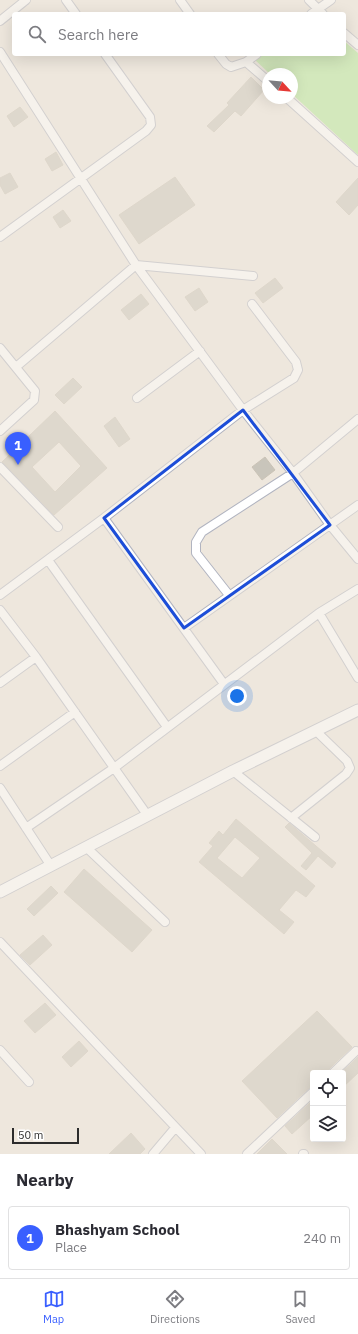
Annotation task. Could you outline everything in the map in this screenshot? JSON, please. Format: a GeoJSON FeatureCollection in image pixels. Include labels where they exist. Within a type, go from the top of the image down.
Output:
{"type":"FeatureCollection","features":[{"type":"Feature","properties":{"kind":"street"},"geometry":{"type":"LineString","coordinates":[[0,21],[26,0]]}},
{"type":"Feature","properties":{"kind":"street"},"geometry":{"type":"LineString","coordinates":[[66,0],[75,12]]}},
{"type":"Feature","properties":{"kind":"street"},"geometry":{"type":"LineString","coordinates":[[180,0],[189,12]]}},
{"type":"Feature","properties":{"kind":"street"},"geometry":{"type":"LineString","coordinates":[[309,0],[317,12],[331,0]]}},
{"type":"Feature","properties":{"kind":"street"},"geometry":{"type":"LineString","coordinates":[[346,35],[358,45]]}},
{"type":"Feature","properties":{"kind":"street"},"geometry":{"type":"LineString","coordinates":[[0,52],[82,178],[136,265],[243,410],[293,473],[330,525],[358,559]]}},
{"type":"Feature","properties":{"kind":"street"},"geometry":{"type":"LineString","coordinates":[[0,237],[146,131],[151,125],[150,117],[106,56]]}},
{"type":"Feature","properties":{"kind":"street"},"geometry":{"type":"LineString","coordinates":[[220,56],[226,64],[231,67],[246,62],[254,56]]}},
{"type":"Feature","properties":{"kind":"street"},"geometry":{"type":"LineString","coordinates":[[246,62],[262,76]]}},
{"type":"Feature","properties":{"kind":"street"},"geometry":{"type":"LineString","coordinates":[[294,104],[358,162]]}},
{"type":"Feature","properties":{"kind":"street"},"geometry":{"type":"LineString","coordinates":[[16,367],[136,265],[253,276]]}},
{"type":"Feature","properties":{"kind":"street"},"geometry":{"type":"LineString","coordinates":[[0,595],[104,518],[243,410],[284,386],[294,378],[298,370],[296,362],[252,304]]}},
{"type":"Feature","properties":{"kind":"street"},"geometry":{"type":"LineString","coordinates":[[0,348],[35,391],[36,396],[34,400],[0,431]]}},
{"type":"Feature","properties":{"kind":"street"},"geometry":{"type":"LineString","coordinates":[[137,398],[200,351]]}},
{"type":"Feature","properties":{"kind":"street"},"geometry":{"type":"LineString","coordinates":[[229,595],[196,553],[196,542],[202,532],[293,473],[358,419]]}},
{"type":"Feature","properties":{"kind":"street"},"geometry":{"type":"LineString","coordinates":[[0,467],[58,527]]}},
{"type":"Feature","properties":{"kind":"street"},"geometry":{"type":"LineString","coordinates":[[184,628],[358,505]]}},
{"type":"Feature","properties":{"kind":"street"},"geometry":{"type":"LineString","coordinates":[[104,518],[224,684]]}},
{"type":"Feature","properties":{"kind":"street"},"geometry":{"type":"LineString","coordinates":[[48,560],[167,727]]}},
{"type":"Feature","properties":{"kind":"street"},"geometry":{"type":"LineString","coordinates":[[26,828],[114,768],[319,613],[358,589]]}},
{"type":"Feature","properties":{"kind":"street"},"geometry":{"type":"LineString","coordinates":[[0,610],[36,657],[148,816]]}},
{"type":"Feature","properties":{"kind":"street"},"geometry":{"type":"LineString","coordinates":[[319,613],[358,678]]}},
{"type":"Feature","properties":{"kind":"street"},"geometry":{"type":"LineString","coordinates":[[0,683],[36,657]]}},
{"type":"Feature","properties":{"kind":"street"},"geometry":{"type":"LineString","coordinates":[[0,892],[233,771],[358,710]]}},
{"type":"Feature","properties":{"kind":"street"},"geometry":{"type":"LineString","coordinates":[[0,766],[75,712]]}},
{"type":"Feature","properties":{"kind":"street"},"geometry":{"type":"LineString","coordinates":[[291,818],[346,774],[350,768],[347,761],[316,730]]}},
{"type":"Feature","properties":{"kind":"street"},"geometry":{"type":"LineString","coordinates":[[233,771],[315,838]]}},
{"type":"Feature","properties":{"kind":"street"},"geometry":{"type":"LineString","coordinates":[[0,788],[51,866]]}},
{"type":"Feature","properties":{"kind":"street"},"geometry":{"type":"LineString","coordinates":[[87,848],[165,922]]}},
{"type":"Feature","properties":{"kind":"street"},"geometry":{"type":"LineString","coordinates":[[0,942],[201,1154]]}},
{"type":"Feature","properties":{"kind":"street"},"geometry":{"type":"LineString","coordinates":[[0,1050],[29,1082]]}},
{"type":"Feature","properties":{"kind":"street"},"geometry":{"type":"LineString","coordinates":[[336,1070],[356,1052]]}},
{"type":"Feature","properties":{"kind":"street"},"geometry":{"type":"LineString","coordinates":[[247,1154],[310,1095]]}},
{"type":"Feature","properties":{"kind":"street"},"geometry":{"type":"LineString","coordinates":[[154,1154],[175,1128]]}},
{"type":"Feature","properties":{"kind":"highlighted area"},"geometry":{"type":"Polygon","coordinates":[[[243,410],[330,525],[184,628],[104,518],[243,410]]]}},
{"type":"Feature","properties":{"kind":"green space"},"geometry":{"type":"Polygon","coordinates":[[[346,43],[358,53],[358,155],[298,100],[298,68],[264,68],[255,60],[261,56],[346,56],[346,43]]]}},
{"type":"Feature","properties":{"kind":"building"},"geometry":{"type":"Polygon","coordinates":[[[251,77],[262,88],[262,92],[241,116],[235,111],[214,132],[207,126],[229,105],[227,103],[251,77]]]}},
{"type":"Feature","properties":{"kind":"building"},"geometry":{"type":"Polygon","coordinates":[[[20,107],[28,117],[14,127],[7,116],[20,107]]]}},
{"type":"Feature","properties":{"kind":"building"},"geometry":{"type":"Polygon","coordinates":[[[56,152],[63,165],[52,171],[45,159],[56,152]]]}},
{"type":"Feature","properties":{"kind":"building"},"geometry":{"type":"Polygon","coordinates":[[[10,173],[18,187],[5,194],[0,185],[0,178],[10,173]]]}},
{"type":"Feature","properties":{"kind":"building"},"geometry":{"type":"Polygon","coordinates":[[[175,177],[195,205],[139,244],[119,215],[175,177]]]}},
{"type":"Feature","properties":{"kind":"building"},"geometry":{"type":"Polygon","coordinates":[[[358,178],[358,205],[349,215],[336,202],[358,178]]]}},
{"type":"Feature","properties":{"kind":"building"},"geometry":{"type":"Polygon","coordinates":[[[63,210],[71,221],[60,228],[53,217],[63,210]]]}},
{"type":"Feature","properties":{"kind":"building"},"geometry":{"type":"Polygon","coordinates":[[[275,278],[283,288],[263,303],[255,293],[275,278]]]}},
{"type":"Feature","properties":{"kind":"building"},"geometry":{"type":"Polygon","coordinates":[[[199,288],[208,302],[195,311],[185,297],[199,288]]]}},
{"type":"Feature","properties":{"kind":"building"},"geometry":{"type":"Polygon","coordinates":[[[141,294],[149,304],[129,320],[121,310],[141,294]]]}},
{"type":"Feature","properties":{"kind":"building"},"geometry":{"type":"Polygon","coordinates":[[[73,378],[82,387],[64,404],[55,395],[73,378]]]}},
{"type":"Feature","properties":{"kind":"building"},"geometry":{"type":"Polygon","coordinates":[[[55,411],[107,468],[54,515],[2,462],[55,411]],[[59,442],[32,467],[55,492],[81,466],[59,442]]]}},
{"type":"Feature","properties":{"kind":"building"},"geometry":{"type":"Polygon","coordinates":[[[115,417],[130,439],[119,447],[104,426],[115,417]]]}},
{"type":"Feature","properties":{"kind":"building"},"geometry":{"type":"Polygon","coordinates":[[[265,457],[275,470],[262,480],[252,467],[265,457]]]}},
{"type":"Feature","properties":{"kind":"building"},"geometry":{"type":"Polygon","coordinates":[[[236,819],[315,886],[306,897],[296,890],[279,910],[294,922],[284,934],[199,862],[213,846],[209,843],[219,831],[223,835],[236,819]],[[235,837],[217,858],[242,878],[260,858],[235,837]]]}},
{"type":"Feature","properties":{"kind":"building"},"geometry":{"type":"Polygon","coordinates":[[[289,823],[336,863],[332,868],[318,856],[306,870],[301,866],[312,853],[285,827],[289,823]]]}},
{"type":"Feature","properties":{"kind":"building"},"geometry":{"type":"Polygon","coordinates":[[[84,869],[152,930],[132,952],[64,892],[84,869]]]}},
{"type":"Feature","properties":{"kind":"building"},"geometry":{"type":"Polygon","coordinates":[[[51,886],[58,893],[34,916],[27,909],[51,886]]]}},
{"type":"Feature","properties":{"kind":"building"},"geometry":{"type":"Polygon","coordinates":[[[43,935],[52,945],[30,965],[20,955],[43,935]]]}},
{"type":"Feature","properties":{"kind":"building"},"geometry":{"type":"Polygon","coordinates":[[[45,1003],[56,1015],[35,1033],[24,1021],[45,1003]]]}},
{"type":"Feature","properties":{"kind":"building"},"geometry":{"type":"Polygon","coordinates":[[[317,1011],[352,1047],[329,1070],[310,1070],[310,1088],[277,1118],[242,1081],[317,1011]]]}},
{"type":"Feature","properties":{"kind":"building"},"geometry":{"type":"Polygon","coordinates":[[[79,1041],[88,1051],[71,1067],[62,1057],[79,1041]]]}},
{"type":"Feature","properties":{"kind":"building"},"geometry":{"type":"Polygon","coordinates":[[[358,1057],[358,1073],[346,1084],[346,1070],[344,1070],[358,1057]]]}},
{"type":"Feature","properties":{"kind":"building"},"geometry":{"type":"Polygon","coordinates":[[[310,1103],[310,1118],[292,1134],[285,1126],[310,1103]]]}},
{"type":"Feature","properties":{"kind":"building"},"geometry":{"type":"Polygon","coordinates":[[[131,1133],[145,1149],[140,1154],[109,1154],[131,1133]]]}},
{"type":"Feature","properties":{"kind":"building"},"geometry":{"type":"Polygon","coordinates":[[[272,1139],[287,1154],[257,1154],[272,1139]]]}},
{"type":"Feature","properties":{"kind":"place","name":"Bhashyam School"},"geometry":{"type":"Point","coordinates":[18,465]}}]}
